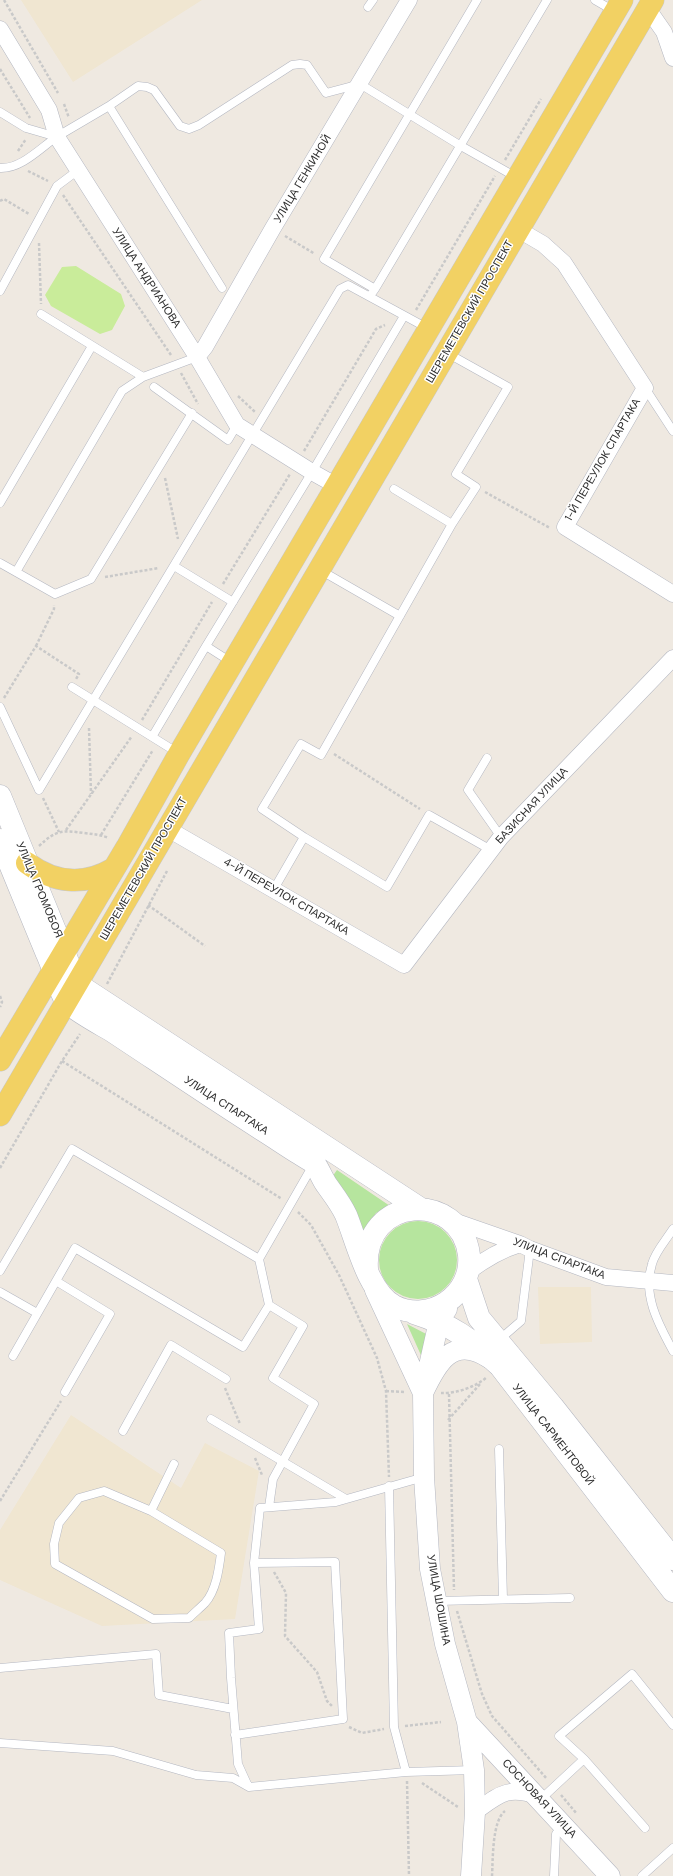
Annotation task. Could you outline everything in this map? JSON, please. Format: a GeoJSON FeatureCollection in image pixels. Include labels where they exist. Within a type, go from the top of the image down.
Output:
{"type":"FeatureCollection","features":[{"type":"Feature","properties":{"kind":"main road","name":"ШЕРЕМЕТЕВСКИЙ ПРОСПЕКТ"},"geometry":{"type":"LineString","coordinates":[[0,1115],[518,230],[645,3]]}},
{"type":"Feature","properties":{"kind":"main road"},"geometry":{"type":"LineString","coordinates":[[0,1060],[65,952],[179,754],[233,664],[264,608],[429,330],[618,6]]}},
{"type":"Feature","properties":{"kind":"main road"},"geometry":{"type":"LineString","coordinates":[[495,216],[518,230]]}},
{"type":"Feature","properties":{"kind":"main road"},"geometry":{"type":"LineString","coordinates":[[264,608],[288,623]]}},
{"type":"Feature","properties":{"kind":"main road","name":"УЛИЦА ГРОМОБОЯ"},"geometry":{"type":"LineString","coordinates":[[0,796],[33,855],[65,952],[72,993]]}},
{"type":"Feature","properties":{"kind":"main road","name":"УЛИЦА ГРОМОБОЯ"},"geometry":{"type":"LineString","coordinates":[[0,840],[54,970]]}},
{"type":"Feature","properties":{"kind":"main road"},"geometry":{"type":"LineString","coordinates":[[33,855],[50,877],[71,880],[88,880],[103,875],[113,869]]}},
{"type":"Feature","properties":{"kind":"main road"},"geometry":{"type":"LineString","coordinates":[[54,970],[72,993]]}},
{"type":"Feature","properties":{"kind":"main road","name":"УЛИЦА СПАРТАКА"},"geometry":{"type":"LineString","coordinates":[[72,993],[314,1164],[345,1212],[370,1277]]}},
{"type":"Feature","properties":{"kind":"main road","name":"УЛИЦА СПАРТАКА"},"geometry":{"type":"LineString","coordinates":[[72,993],[421,1209]]}},
{"type":"Feature","properties":{"kind":"main road"},"geometry":{"type":"LineString","coordinates":[[421,1209],[435,1212],[447,1218],[458,1229],[466,1242],[469,1262],[462,1282],[444,1304],[432,1310],[419,1312],[406,1310],[387,1301],[370,1277],[367,1256],[369,1243],[375,1232],[384,1222],[395,1214],[408,1210],[421,1209]]}},
{"type":"Feature","properties":{"kind":"main road","name":"УЛИЦА САРМЕНТОВОЙ"},"geometry":{"type":"LineString","coordinates":[[462,1282],[479,1318],[553,1407],[673,1559]]}},
{"type":"Feature","properties":{"kind":"main road","name":"УЛИЦА САРМЕНТОВОЙ"},"geometry":{"type":"LineString","coordinates":[[406,1310],[439,1321],[460,1332],[478,1345],[496,1370],[673,1591]]}},
{"type":"Feature","properties":{"kind":"street","name":"УЛИЦА ГЕНКИНОЙ"},"geometry":{"type":"LineString","coordinates":[[197,357],[205,348],[273,228],[409,0]]}},
{"type":"Feature","properties":{"kind":"street"},"geometry":{"type":"LineString","coordinates":[[645,3],[664,32],[673,58]]}},
{"type":"Feature","properties":{"kind":"street","name":"УЛИЦА АНДРИАНОВА"},"geometry":{"type":"LineString","coordinates":[[0,29],[49,110],[57,137],[77,171],[197,357],[238,425],[337,486]]}},
{"type":"Feature","properties":{"kind":"street"},"geometry":{"type":"LineString","coordinates":[[518,230],[543,244],[564,263],[645,388]]}},
{"type":"Feature","properties":{"kind":"street","name":"1-Й ПЕРЕУЛОК СПАРТАКА"},"geometry":{"type":"LineString","coordinates":[[645,388],[565,527],[673,594]]}},
{"type":"Feature","properties":{"kind":"street","name":"БАЗИСНАЯ УЛИЦА"},"geometry":{"type":"LineString","coordinates":[[404,965],[502,837],[673,658]]}},
{"type":"Feature","properties":{"kind":"street","name":"4-Й ПЕРЕУЛОК СПАРТАКА"},"geometry":{"type":"LineString","coordinates":[[168,829],[404,965]]}},
{"type":"Feature","properties":{"kind":"street","name":"УЛИЦА СПАРТАКА"},"geometry":{"type":"LineString","coordinates":[[447,1218],[606,1277],[672,1283]]}},
{"type":"Feature","properties":{"kind":"street"},"geometry":{"type":"LineString","coordinates":[[423,1393],[439,1321],[462,1282],[498,1252],[525,1247]]}},
{"type":"Feature","properties":{"kind":"street","name":"УЛИЦА ШОШИНА"},"geometry":{"type":"LineString","coordinates":[[370,1277],[423,1393],[424,1477],[430,1568],[445,1601],[445,1644],[467,1722],[474,1770],[467,1809],[471,1876]]}},
{"type":"Feature","properties":{"kind":"street"},"geometry":{"type":"LineString","coordinates":[[423,1393],[437,1364],[448,1354],[463,1349],[476,1352],[487,1357],[496,1370]]}},
{"type":"Feature","properties":{"kind":"street","name":"СОСНОВАЯ УЛИЦА"},"geometry":{"type":"LineString","coordinates":[[467,1722],[571,1820],[610,1876]]}},
{"type":"Feature","properties":{"kind":"street"},"geometry":{"type":"LineString","coordinates":[[467,1809],[506,1791],[544,1794]]}},
{"type":"Feature","properties":{"kind":"lane"},"geometry":{"type":"LineString","coordinates":[[375,289],[324,259],[477,0]]}},
{"type":"Feature","properties":{"kind":"lane"},"geometry":{"type":"LineString","coordinates":[[370,296],[547,0]]}},
{"type":"Feature","properties":{"kind":"lane"},"geometry":{"type":"LineString","coordinates":[[596,0],[618,6]]}},
{"type":"Feature","properties":{"kind":"lane"},"geometry":{"type":"LineString","coordinates":[[4,168],[40,150],[57,137],[138,86],[147,87],[154,90],[180,126],[189,129],[199,125],[292,66],[300,64],[307,65],[326,93],[360,84],[461,146],[517,178]]}},
{"type":"Feature","properties":{"kind":"lane"},"geometry":{"type":"LineString","coordinates":[[108,106],[222,288]]}},
{"type":"Feature","properties":{"kind":"lane"},"geometry":{"type":"LineString","coordinates":[[0,112],[32,129],[57,137]]}},
{"type":"Feature","properties":{"kind":"lane"},"geometry":{"type":"LineString","coordinates":[[0,291],[57,186],[77,171]]}},
{"type":"Feature","properties":{"kind":"lane"},"geometry":{"type":"LineString","coordinates":[[39,790],[94,701],[252,434],[340,289],[348,285],[429,330]]}},
{"type":"Feature","properties":{"kind":"lane"},"geometry":{"type":"LineString","coordinates":[[41,314],[143,377]]}},
{"type":"Feature","properties":{"kind":"lane"},"geometry":{"type":"LineString","coordinates":[[155,739],[206,646],[312,472],[404,316]]}},
{"type":"Feature","properties":{"kind":"lane"},"geometry":{"type":"LineString","coordinates":[[0,503],[92,346]]}},
{"type":"Feature","properties":{"kind":"lane"},"geometry":{"type":"LineString","coordinates":[[446,353],[508,387],[456,474],[476,487],[452,524],[321,755],[301,744],[262,809],[304,837],[387,887],[429,815],[491,850]]}},
{"type":"Feature","properties":{"kind":"lane"},"geometry":{"type":"LineString","coordinates":[[16,572],[122,391],[143,377],[177,366],[197,357]]}},
{"type":"Feature","properties":{"kind":"lane"},"geometry":{"type":"LineString","coordinates":[[154,387],[228,440],[238,425]]}},
{"type":"Feature","properties":{"kind":"lane"},"geometry":{"type":"LineString","coordinates":[[645,388],[673,431]]}},
{"type":"Feature","properties":{"kind":"lane"},"geometry":{"type":"LineString","coordinates":[[0,563],[55,594],[91,579],[192,413]]}},
{"type":"Feature","properties":{"kind":"lane"},"geometry":{"type":"LineString","coordinates":[[394,489],[452,524]]}},
{"type":"Feature","properties":{"kind":"lane"},"geometry":{"type":"LineString","coordinates":[[174,566],[233,602]]}},
{"type":"Feature","properties":{"kind":"lane"},"geometry":{"type":"LineString","coordinates":[[319,570],[400,616]]}},
{"type":"Feature","properties":{"kind":"lane"},"geometry":{"type":"LineString","coordinates":[[206,646],[233,664]]}},
{"type":"Feature","properties":{"kind":"lane"},"geometry":{"type":"LineString","coordinates":[[72,686],[179,754]]}},
{"type":"Feature","properties":{"kind":"lane"},"geometry":{"type":"LineString","coordinates":[[0,707],[39,790]]}},
{"type":"Feature","properties":{"kind":"lane"},"geometry":{"type":"LineString","coordinates":[[487,758],[468,790],[502,837]]}},
{"type":"Feature","properties":{"kind":"lane"},"geometry":{"type":"LineString","coordinates":[[274,889],[304,837]]}},
{"type":"Feature","properties":{"kind":"lane"},"geometry":{"type":"LineString","coordinates":[[0,1271],[72,1149],[259,1259]]}},
{"type":"Feature","properties":{"kind":"lane"},"geometry":{"type":"LineString","coordinates":[[13,1356],[75,1248],[243,1347],[269,1305],[259,1259],[314,1164]]}},
{"type":"Feature","properties":{"kind":"lane"},"geometry":{"type":"LineString","coordinates":[[673,1229],[652,1262],[648,1281],[654,1315],[673,1351]]}},
{"type":"Feature","properties":{"kind":"lane"},"geometry":{"type":"LineString","coordinates":[[497,1341],[521,1321],[525,1247]]}},
{"type":"Feature","properties":{"kind":"lane"},"geometry":{"type":"LineString","coordinates":[[56,1281],[110,1314],[66,1392]]}},
{"type":"Feature","properties":{"kind":"lane"},"geometry":{"type":"LineString","coordinates":[[0,1292],[37,1313]]}},
{"type":"Feature","properties":{"kind":"lane"},"geometry":{"type":"LineString","coordinates":[[269,1305],[303,1326],[272,1378],[314,1404],[273,1479],[269,1507]]}},
{"type":"Feature","properties":{"kind":"lane"},"geometry":{"type":"LineString","coordinates":[[123,1431],[171,1345],[226,1379]]}},
{"type":"Feature","properties":{"kind":"lane"},"geometry":{"type":"LineString","coordinates":[[211,1419],[346,1499]]}},
{"type":"Feature","properties":{"kind":"lane"},"geometry":{"type":"LineString","coordinates":[[499,1449],[503,1599]]}},
{"type":"Feature","properties":{"kind":"lane"},"geometry":{"type":"LineString","coordinates":[[151,1511],[174,1464]]}},
{"type":"Feature","properties":{"kind":"lane"},"geometry":{"type":"LineString","coordinates":[[249,1787],[238,1764],[233,1709],[229,1633],[260,1629],[254,1563],[260,1508],[336,1502],[424,1477]]}},
{"type":"Feature","properties":{"kind":"lane"},"geometry":{"type":"LineString","coordinates":[[389,1486],[394,1728],[406,1772]]}},
{"type":"Feature","properties":{"kind":"lane"},"geometry":{"type":"LineString","coordinates":[[104,1491],[151,1511],[221,1553],[216,1580],[206,1602],[189,1618],[154,1619],[55,1564],[54,1544],[59,1523],[79,1498],[104,1491]]}},
{"type":"Feature","properties":{"kind":"lane"},"geometry":{"type":"LineString","coordinates":[[235,1735],[343,1719],[335,1562],[254,1563]]}},
{"type":"Feature","properties":{"kind":"lane"},"geometry":{"type":"LineString","coordinates":[[445,1601],[570,1598]]}},
{"type":"Feature","properties":{"kind":"lane"},"geometry":{"type":"LineString","coordinates":[[0,1668],[156,1654],[159,1695],[233,1709]]}},
{"type":"Feature","properties":{"kind":"lane"},"geometry":{"type":"LineString","coordinates":[[645,1828],[584,1759],[559,1736],[632,1674],[673,1726]]}},
{"type":"Feature","properties":{"kind":"lane"},"geometry":{"type":"LineString","coordinates":[[0,1743],[113,1751],[196,1775],[233,1778],[249,1787],[406,1772],[474,1770]]}},
{"type":"Feature","properties":{"kind":"lane"},"geometry":{"type":"LineString","coordinates":[[544,1794],[584,1759]]}},
{"type":"Feature","properties":{"kind":"lane"},"geometry":{"type":"LineString","coordinates":[[554,1876],[556,1834],[571,1820]]}},
{"type":"Feature","properties":{"kind":"lane"},"geometry":{"type":"LineString","coordinates":[[642,1876],[673,1848]]}},
{"type":"Feature","properties":{"kind":"path"},"geometry":{"type":"LineString","coordinates":[[4,0],[58,94]]}},
{"type":"Feature","properties":{"kind":"path"},"geometry":{"type":"LineString","coordinates":[[0,69],[32,121],[32,129],[4,168],[30,171],[57,186],[177,366],[202,410]]}},
{"type":"Feature","properties":{"kind":"path"},"geometry":{"type":"LineString","coordinates":[[62,100],[68,113],[71,129]]}},
{"type":"Feature","properties":{"kind":"path"},"geometry":{"type":"LineString","coordinates":[[0,201],[4,199],[38,219],[41,314]]}},
{"type":"Feature","properties":{"kind":"path"},"geometry":{"type":"LineString","coordinates":[[279,233],[324,259]]}},
{"type":"Feature","properties":{"kind":"path"},"geometry":{"type":"LineString","coordinates":[[162,462],[181,554]]}},
{"type":"Feature","properties":{"kind":"path"},"geometry":{"type":"LineString","coordinates":[[476,487],[556,532],[565,527]]}},
{"type":"Feature","properties":{"kind":"path"},"geometry":{"type":"LineString","coordinates":[[91,579],[174,566]]}},
{"type":"Feature","properties":{"kind":"path"},"geometry":{"type":"LineString","coordinates":[[0,704],[36,646],[54,609],[55,594]]}},
{"type":"Feature","properties":{"kind":"path"},"geometry":{"type":"LineString","coordinates":[[36,646],[79,674],[72,686]]}},
{"type":"Feature","properties":{"kind":"path"},"geometry":{"type":"LineString","coordinates":[[88,709],[91,795]]}},
{"type":"Feature","properties":{"kind":"path"},"geometry":{"type":"LineString","coordinates":[[101,835],[155,739]]}},
{"type":"Feature","properties":{"kind":"path"},"geometry":{"type":"LineString","coordinates":[[325,748],[429,815]]}},
{"type":"Feature","properties":{"kind":"path"},"geometry":{"type":"LineString","coordinates":[[39,790],[59,832]]}},
{"type":"Feature","properties":{"kind":"path"},"geometry":{"type":"LineString","coordinates":[[33,855],[49,837],[66,830],[101,835],[109,838]]}},
{"type":"Feature","properties":{"kind":"path"},"geometry":{"type":"LineString","coordinates":[[106,984],[167,871]]}},
{"type":"Feature","properties":{"kind":"path"},"geometry":{"type":"LineString","coordinates":[[148,905],[205,946]]}},
{"type":"Feature","properties":{"kind":"path"},"geometry":{"type":"LineString","coordinates":[[0,996],[2,1002],[0,1007]]}},
{"type":"Feature","properties":{"kind":"path"},"geometry":{"type":"LineString","coordinates":[[0,1168],[62,1061],[80,1034]]}},
{"type":"Feature","properties":{"kind":"path"},"geometry":{"type":"LineString","coordinates":[[448,1420],[481,1383],[496,1370]]}},
{"type":"Feature","properties":{"kind":"path"},"geometry":{"type":"LineString","coordinates":[[386,1391],[449,1394],[481,1383]]}},
{"type":"Feature","properties":{"kind":"path"},"geometry":{"type":"LineString","coordinates":[[0,1501],[66,1392]]}},
{"type":"Feature","properties":{"kind":"path"},"geometry":{"type":"LineString","coordinates":[[449,1394],[445,1601],[492,1716],[544,1794],[571,1820]]}},
{"type":"Feature","properties":{"kind":"path"},"geometry":{"type":"LineString","coordinates":[[268,1563],[286,1593],[285,1636],[317,1672],[327,1700],[350,1728],[362,1733],[441,1722]]}},
{"type":"Feature","properties":{"kind":"path"},"geometry":{"type":"LineString","coordinates":[[406,1772],[467,1809]]}},
{"type":"Feature","properties":{"kind":"path"},"geometry":{"type":"LineString","coordinates":[[406,1772],[409,1876]]}},
{"type":"Feature","properties":{"kind":"path"},"geometry":{"type":"LineString","coordinates":[[492,1876],[495,1837],[501,1814],[508,1808]]}},
{"type":"Feature","properties":{"kind":"shaded area"},"geometry":{"type":"Polygon","coordinates":[[[21,0],[202,0],[73,82],[21,0]]]}},
{"type":"Feature","properties":{"kind":"shaded area"},"geometry":{"type":"Polygon","coordinates":[[[538,1287],[591,1287],[592,1342],[540,1344],[538,1287]]]}},
{"type":"Feature","properties":{"kind":"shaded area"},"geometry":{"type":"Polygon","coordinates":[[[71,1415],[181,1488],[205,1443],[259,1471],[235,1619],[102,1626],[0,1580],[0,1530],[71,1415]]]}},
{"type":"Feature","properties":{"kind":"green space"},"geometry":{"type":"Polygon","coordinates":[[[76,266],[121,294],[125,306],[112,330],[100,334],[51,306],[45,295],[62,267],[76,266]]]}},
{"type":"Feature","properties":{"kind":"green space"},"geometry":{"type":"Polygon","coordinates":[[[337,1170],[390,1206],[376,1213],[364,1231],[332,1177],[337,1170]]]}},
{"type":"Feature","properties":{"kind":"green space"},"geometry":{"type":"Polygon","coordinates":[[[418,1221],[433,1224],[445,1233],[454,1245],[457,1260],[454,1275],[445,1287],[433,1296],[418,1299],[403,1296],[391,1287],[382,1275],[379,1260],[382,1245],[391,1233],[403,1224],[418,1221]]]}},
{"type":"Feature","properties":{"kind":"green space"},"geometry":{"type":"Polygon","coordinates":[[[407,1324],[430,1336],[424,1362],[407,1324]]]}}]}
